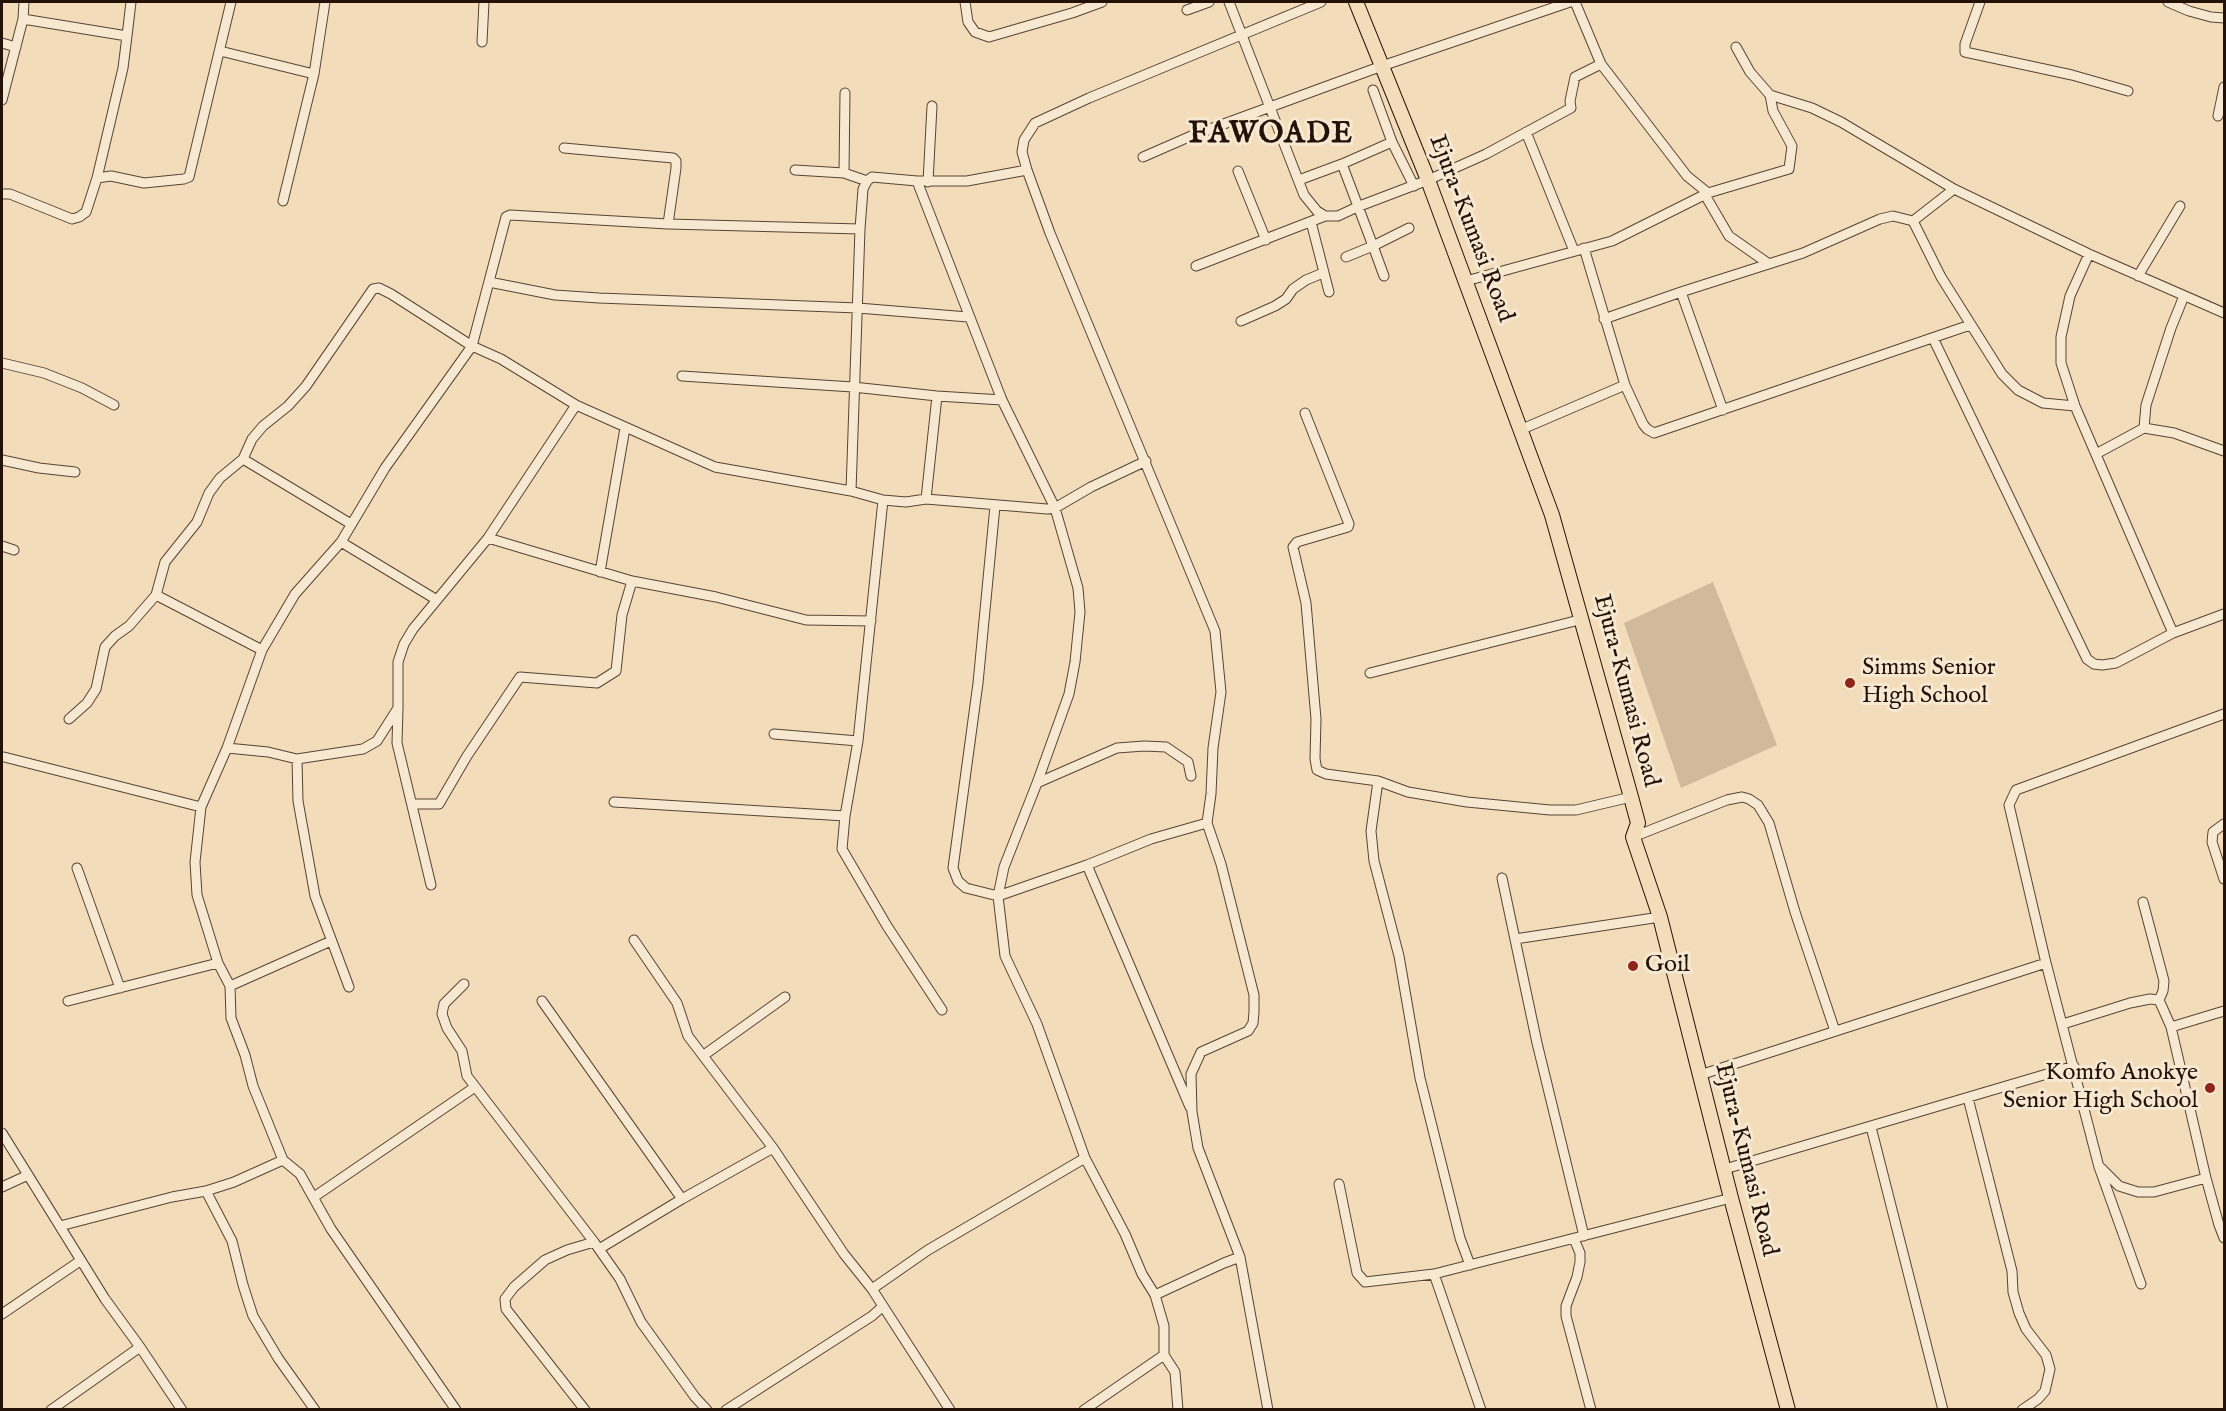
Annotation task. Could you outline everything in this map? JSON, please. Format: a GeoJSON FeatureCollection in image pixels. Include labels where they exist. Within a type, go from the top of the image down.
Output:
{"type":"FeatureCollection","features":[{"type":"Feature","properties":{"kind":"main road","name":"Ejura-Kumasi Road"},"geometry":{"type":"LineString","coordinates":[[1356,2],[1428,180],[1552,515],[1583,619],[1638,823],[1634,837],[1660,917],[1731,1198],[1788,1410]]}},
{"type":"Feature","properties":{"kind":"street"},"geometry":{"type":"LineString","coordinates":[[2,100],[23,19],[24,2]]}},
{"type":"Feature","properties":{"kind":"street"},"geometry":{"type":"LineString","coordinates":[[2,194],[72,219],[86,212],[97,178],[119,89],[130,2]]}},
{"type":"Feature","properties":{"kind":"street"},"geometry":{"type":"LineString","coordinates":[[97,178],[111,177],[144,183],[189,177],[231,2]]}},
{"type":"Feature","properties":{"kind":"street"},"geometry":{"type":"LineString","coordinates":[[283,201],[314,74],[325,2]]}},
{"type":"Feature","properties":{"kind":"street"},"geometry":{"type":"LineString","coordinates":[[482,42],[484,2]]}},
{"type":"Feature","properties":{"kind":"street"},"geometry":{"type":"LineString","coordinates":[[965,2],[968,22],[975,32],[989,37],[1102,2]]}},
{"type":"Feature","properties":{"kind":"street"},"geometry":{"type":"LineString","coordinates":[[1187,10],[1209,2]]}},
{"type":"Feature","properties":{"kind":"street"},"geometry":{"type":"LineString","coordinates":[[1229,2],[1304,195],[1317,211],[1325,216]]}},
{"type":"Feature","properties":{"kind":"street"},"geometry":{"type":"LineString","coordinates":[[1268,1410],[1240,1257],[1198,1148],[1192,1112],[1191,1074],[1201,1052],[1248,1031],[1253,1023],[1254,1012],[1254,995],[1221,864],[1207,823],[1213,748],[1221,692],[1215,631],[1050,233],[1022,152],[1024,140],[1035,123],[1321,2]]}},
{"type":"Feature","properties":{"kind":"street"},"geometry":{"type":"LineString","coordinates":[[1143,157],[1191,136],[1382,66],[1570,2]]}},
{"type":"Feature","properties":{"kind":"street"},"geometry":{"type":"LineString","coordinates":[[1575,2],[1601,63],[1687,176],[1707,194],[1729,236],[1769,264]]}},
{"type":"Feature","properties":{"kind":"street"},"geometry":{"type":"LineString","coordinates":[[1980,2],[1965,44],[1965,52],[2072,75],[2127,91]]}},
{"type":"Feature","properties":{"kind":"street"},"geometry":{"type":"LineString","coordinates":[[2168,2],[2200,14],[2224,18]]}},
{"type":"Feature","properties":{"kind":"street"},"geometry":{"type":"LineString","coordinates":[[23,19],[127,36]]}},
{"type":"Feature","properties":{"kind":"street"},"geometry":{"type":"LineString","coordinates":[[2,43],[16,46]]}},
{"type":"Feature","properties":{"kind":"street"},"geometry":{"type":"LineString","coordinates":[[1466,281],[1612,241],[1707,194],[1789,169],[1792,146],[1773,111],[1770,95],[1750,72],[1736,47]]}},
{"type":"Feature","properties":{"kind":"street"},"geometry":{"type":"LineString","coordinates":[[220,51],[314,74]]}},
{"type":"Feature","properties":{"kind":"street"},"geometry":{"type":"LineString","coordinates":[[1196,266],[1325,216],[1338,216],[1486,154],[1571,108],[1570,101],[1575,77],[1601,63]]}},
{"type":"Feature","properties":{"kind":"street"},"geometry":{"type":"LineString","coordinates":[[2218,116],[2224,87]]}},
{"type":"Feature","properties":{"kind":"street"},"geometry":{"type":"LineString","coordinates":[[1373,90],[1392,142],[1414,186]]}},
{"type":"Feature","properties":{"kind":"street"},"geometry":{"type":"LineString","coordinates":[[844,172],[845,93]]}},
{"type":"Feature","properties":{"kind":"street"},"geometry":{"type":"LineString","coordinates":[[1770,95],[1812,108],[1841,122],[1954,189],[2089,254],[2224,314]]}},
{"type":"Feature","properties":{"kind":"street"},"geometry":{"type":"LineString","coordinates":[[928,182],[932,106]]}},
{"type":"Feature","properties":{"kind":"street"},"geometry":{"type":"LineString","coordinates":[[1526,132],[1579,250],[1625,385],[1643,424],[1654,433],[1970,325]]}},
{"type":"Feature","properties":{"kind":"street"},"geometry":{"type":"LineString","coordinates":[[1299,180],[1392,142]]}},
{"type":"Feature","properties":{"kind":"street"},"geometry":{"type":"LineString","coordinates":[[564,148],[676,160],[668,224]]}},
{"type":"Feature","properties":{"kind":"street"},"geometry":{"type":"LineString","coordinates":[[1341,164],[1384,276]]}},
{"type":"Feature","properties":{"kind":"street"},"geometry":{"type":"LineString","coordinates":[[795,170],[844,172],[867,181]]}},
{"type":"Feature","properties":{"kind":"street"},"geometry":{"type":"LineString","coordinates":[[851,491],[860,229],[863,189],[867,181],[872,177],[928,182],[967,181],[1027,170]]}},
{"type":"Feature","properties":{"kind":"street"},"geometry":{"type":"LineString","coordinates":[[1238,171],[1266,240]]}},
{"type":"Feature","properties":{"kind":"street"},"geometry":{"type":"LineString","coordinates":[[916,181],[1002,400],[1055,508],[1078,588],[1080,612],[1076,662],[1068,694],[1037,783],[1004,867],[998,896],[1005,956],[1036,1024],[1086,1158],[1125,1233],[1142,1274],[1155,1295],[1164,1326],[1164,1355],[1175,1372],[1178,1410]]}},
{"type":"Feature","properties":{"kind":"street"},"geometry":{"type":"LineString","coordinates":[[1913,221],[1954,189]]}},
{"type":"Feature","properties":{"kind":"street"},"geometry":{"type":"LineString","coordinates":[[2138,276],[2180,206]]}},
{"type":"Feature","properties":{"kind":"street"},"geometry":{"type":"LineString","coordinates":[[456,1410],[331,1229],[300,1174],[283,1160],[231,1018],[230,986],[218,963],[197,895],[195,862],[201,807],[227,748],[262,650],[295,594],[341,542],[385,468],[472,346],[504,219],[510,215],[668,224],[860,229]]}},
{"type":"Feature","properties":{"kind":"street"},"geometry":{"type":"LineString","coordinates":[[1604,319],[1803,253],[1880,219],[1893,216],[1913,221],[1941,277],[2002,374],[2018,390],[2043,403],[2075,406]]}},
{"type":"Feature","properties":{"kind":"street"},"geometry":{"type":"LineString","coordinates":[[1311,222],[1329,292]]}},
{"type":"Feature","properties":{"kind":"street"},"geometry":{"type":"LineString","coordinates":[[1346,257],[1409,228]]}},
{"type":"Feature","properties":{"kind":"street"},"geometry":{"type":"LineString","coordinates":[[2089,254],[2070,296],[2061,337],[2061,363],[2075,406],[2173,633]]}},
{"type":"Feature","properties":{"kind":"street"},"geometry":{"type":"LineString","coordinates":[[1241,321],[1275,306],[1306,280],[1323,273]]}},
{"type":"Feature","properties":{"kind":"street"},"geometry":{"type":"LineString","coordinates":[[489,282],[555,295],[858,309],[968,317]]}},
{"type":"Feature","properties":{"kind":"street"},"geometry":{"type":"LineString","coordinates":[[69,718],[87,704],[96,689],[105,646],[129,626],[156,595],[170,552],[197,522],[208,493],[220,478],[243,459],[252,439],[263,426],[288,406],[306,386],[373,289],[379,288],[391,294],[472,346],[501,359],[576,405],[715,467],[851,491],[883,500],[906,502],[926,499],[995,506],[1055,508],[1091,487],[1146,461]]}},
{"type":"Feature","properties":{"kind":"street"},"geometry":{"type":"LineString","coordinates":[[1681,292],[1724,410]]}},
{"type":"Feature","properties":{"kind":"street"},"geometry":{"type":"LineString","coordinates":[[2144,428],[2146,405],[2170,328],[2184,296]]}},
{"type":"Feature","properties":{"kind":"street"},"geometry":{"type":"LineString","coordinates":[[1933,338],[2087,659],[2094,664],[2116,663],[2173,633],[2224,614]]}},
{"type":"Feature","properties":{"kind":"street"},"geometry":{"type":"LineString","coordinates":[[2,363],[44,373],[82,388],[114,405]]}},
{"type":"Feature","properties":{"kind":"street"},"geometry":{"type":"LineString","coordinates":[[682,376],[853,387],[1002,400]]}},
{"type":"Feature","properties":{"kind":"street"},"geometry":{"type":"LineString","coordinates":[[1520,430],[1625,385]]}},
{"type":"Feature","properties":{"kind":"street"},"geometry":{"type":"LineString","coordinates":[[926,499],[937,396]]}},
{"type":"Feature","properties":{"kind":"street"},"geometry":{"type":"LineString","coordinates":[[431,885],[398,743],[398,662],[404,644],[488,538],[576,405]]}},
{"type":"Feature","properties":{"kind":"street"},"geometry":{"type":"LineString","coordinates":[[1305,413],[1349,524],[1348,527],[1297,542],[1293,547],[1306,603],[1316,719],[1317,770],[1326,774],[1378,781],[1407,792],[1467,802],[1550,810],[1576,810],[1631,797]]}},
{"type":"Feature","properties":{"kind":"street"},"geometry":{"type":"LineString","coordinates":[[600,572],[625,428]]}},
{"type":"Feature","properties":{"kind":"street"},"geometry":{"type":"LineString","coordinates":[[2096,454],[2144,428],[2174,433],[2224,451]]}},
{"type":"Feature","properties":{"kind":"street"},"geometry":{"type":"LineString","coordinates":[[2,459],[39,468],[75,472]]}},
{"type":"Feature","properties":{"kind":"street"},"geometry":{"type":"LineString","coordinates":[[243,459],[351,524]]}},
{"type":"Feature","properties":{"kind":"street"},"geometry":{"type":"LineString","coordinates":[[883,500],[858,741],[845,816],[842,849],[887,926],[942,1010]]}},
{"type":"Feature","properties":{"kind":"street"},"geometry":{"type":"LineString","coordinates":[[995,506],[978,683],[953,868],[958,881],[966,888],[998,896],[1087,865],[1151,839],[1207,823]]}},
{"type":"Feature","properties":{"kind":"street"},"geometry":{"type":"LineString","coordinates":[[488,538],[632,582],[716,597],[807,620],[871,621]]}},
{"type":"Feature","properties":{"kind":"street"},"geometry":{"type":"LineString","coordinates":[[341,542],[437,600]]}},
{"type":"Feature","properties":{"kind":"street"},"geometry":{"type":"LineString","coordinates":[[2,546],[14,550]]}},
{"type":"Feature","properties":{"kind":"street"},"geometry":{"type":"LineString","coordinates":[[412,804],[440,804],[467,756],[520,677],[597,683],[616,671],[622,615],[632,582]]}},
{"type":"Feature","properties":{"kind":"street"},"geometry":{"type":"LineString","coordinates":[[156,595],[262,650]]}},
{"type":"Feature","properties":{"kind":"street"},"geometry":{"type":"LineString","coordinates":[[1371,673],[1583,619]]}},
{"type":"Feature","properties":{"kind":"street"},"geometry":{"type":"LineString","coordinates":[[227,748],[268,752],[297,759],[363,749],[377,741],[398,708]]}},
{"type":"Feature","properties":{"kind":"street"},"geometry":{"type":"LineString","coordinates":[[2141,1284],[2099,1167],[2046,963],[2009,805],[2016,790],[2224,714]]}},
{"type":"Feature","properties":{"kind":"street"},"geometry":{"type":"LineString","coordinates":[[774,734],[858,741]]}},
{"type":"Feature","properties":{"kind":"street"},"geometry":{"type":"LineString","coordinates":[[1037,783],[1117,748],[1144,746],[1166,747],[1188,762],[1191,776]]}},
{"type":"Feature","properties":{"kind":"street"},"geometry":{"type":"LineString","coordinates":[[3,757],[201,807]]}},
{"type":"Feature","properties":{"kind":"street"},"geometry":{"type":"LineString","coordinates":[[297,759],[298,801],[315,896],[349,987]]}},
{"type":"Feature","properties":{"kind":"street"},"geometry":{"type":"LineString","coordinates":[[1378,781],[1371,831],[1374,861],[1399,956],[1420,1078],[1460,1238],[1470,1265]]}},
{"type":"Feature","properties":{"kind":"street"},"geometry":{"type":"LineString","coordinates":[[1634,837],[1727,800],[1742,797],[1758,806],[1769,823],[1798,921],[1835,1031]]}},
{"type":"Feature","properties":{"kind":"street"},"geometry":{"type":"LineString","coordinates":[[614,802],[845,816]]}},
{"type":"Feature","properties":{"kind":"street"},"geometry":{"type":"LineString","coordinates":[[2224,824],[2213,832],[2212,842],[2224,879]]}},
{"type":"Feature","properties":{"kind":"street"},"geometry":{"type":"LineString","coordinates":[[1087,865],[1192,1112]]}},
{"type":"Feature","properties":{"kind":"street"},"geometry":{"type":"LineString","coordinates":[[77,868],[120,988]]}},
{"type":"Feature","properties":{"kind":"street"},"geometry":{"type":"LineString","coordinates":[[1502,879],[1584,1236]]}},
{"type":"Feature","properties":{"kind":"street"},"geometry":{"type":"LineString","coordinates":[[2143,902],[2164,981],[2159,1000],[2171,1027],[2206,1178],[2224,1238]]}},
{"type":"Feature","properties":{"kind":"street"},"geometry":{"type":"LineString","coordinates":[[1515,939],[1660,917]]}},
{"type":"Feature","properties":{"kind":"street"},"geometry":{"type":"LineString","coordinates":[[634,940],[677,1003],[688,1036],[773,1148],[844,1254],[872,1289],[882,1308],[950,1410]]}},
{"type":"Feature","properties":{"kind":"street"},"geometry":{"type":"LineString","coordinates":[[230,986],[331,941]]}},
{"type":"Feature","properties":{"kind":"street"},"geometry":{"type":"LineString","coordinates":[[68,1001],[218,963]]}},
{"type":"Feature","properties":{"kind":"street"},"geometry":{"type":"LineString","coordinates":[[1700,1075],[2046,963]]}},
{"type":"Feature","properties":{"kind":"street"},"geometry":{"type":"LineString","coordinates":[[464,984],[444,1004],[442,1014],[447,1028],[462,1051],[467,1076],[597,1246],[620,1279],[641,1322],[695,1397],[707,1410]]}},
{"type":"Feature","properties":{"kind":"street"},"geometry":{"type":"LineString","coordinates":[[704,1055],[785,997]]}},
{"type":"Feature","properties":{"kind":"street"},"geometry":{"type":"LineString","coordinates":[[2063,1024],[2130,1003],[2150,999],[2159,1000]]}},
{"type":"Feature","properties":{"kind":"street"},"geometry":{"type":"LineString","coordinates":[[542,1001],[682,1199]]}},
{"type":"Feature","properties":{"kind":"street"},"geometry":{"type":"LineString","coordinates":[[2171,1027],[2224,1011]]}},
{"type":"Feature","properties":{"kind":"street"},"geometry":{"type":"LineString","coordinates":[[1725,1169],[2074,1066]]}},
{"type":"Feature","properties":{"kind":"street"},"geometry":{"type":"LineString","coordinates":[[314,1197],[475,1087]]}},
{"type":"Feature","properties":{"kind":"street"},"geometry":{"type":"LineString","coordinates":[[1968,1098],[2012,1271],[2013,1292],[2019,1313],[2026,1329],[2046,1355],[2050,1369],[2045,1391],[2022,1410]]}},
{"type":"Feature","properties":{"kind":"street"},"geometry":{"type":"LineString","coordinates":[[1871,1127],[1943,1410]]}},
{"type":"Feature","properties":{"kind":"street"},"geometry":{"type":"LineString","coordinates":[[2,1133],[80,1261],[182,1410]]}},
{"type":"Feature","properties":{"kind":"street"},"geometry":{"type":"LineString","coordinates":[[585,1410],[506,1309],[505,1299],[514,1287],[545,1260],[567,1250],[597,1246],[773,1148]]}},
{"type":"Feature","properties":{"kind":"street"},"geometry":{"type":"LineString","coordinates":[[872,1289],[928,1250],[1086,1158]]}},
{"type":"Feature","properties":{"kind":"street"},"geometry":{"type":"LineString","coordinates":[[60,1226],[172,1197],[206,1191],[234,1182],[283,1160]]}},
{"type":"Feature","properties":{"kind":"street"},"geometry":{"type":"LineString","coordinates":[[2099,1167],[2120,1186],[2138,1192],[2154,1192],[2206,1178]]}},
{"type":"Feature","properties":{"kind":"street"},"geometry":{"type":"LineString","coordinates":[[2,1187],[28,1175]]}},
{"type":"Feature","properties":{"kind":"street"},"geometry":{"type":"LineString","coordinates":[[1339,1184],[1357,1273],[1365,1282],[1434,1274],[1731,1198]]}},
{"type":"Feature","properties":{"kind":"street"},"geometry":{"type":"LineString","coordinates":[[206,1191],[232,1241],[253,1316],[278,1358],[315,1410]]}},
{"type":"Feature","properties":{"kind":"street"},"geometry":{"type":"LineString","coordinates":[[1574,1239],[1580,1253],[1580,1263],[1566,1306],[1566,1316],[1591,1410]]}},
{"type":"Feature","properties":{"kind":"street"},"geometry":{"type":"LineString","coordinates":[[1155,1295],[1240,1257]]}},
{"type":"Feature","properties":{"kind":"street"},"geometry":{"type":"LineString","coordinates":[[2,1314],[80,1261]]}},
{"type":"Feature","properties":{"kind":"street"},"geometry":{"type":"LineString","coordinates":[[1434,1274],[1481,1410]]}},
{"type":"Feature","properties":{"kind":"street"},"geometry":{"type":"LineString","coordinates":[[726,1410],[882,1308]]}},
{"type":"Feature","properties":{"kind":"street"},"geometry":{"type":"LineString","coordinates":[[51,1410],[140,1347]]}},
{"type":"Feature","properties":{"kind":"street"},"geometry":{"type":"LineString","coordinates":[[1084,1410],[1164,1355]]}},
{"type":"Feature","properties":{"kind":"shaded area"},"geometry":{"type":"Polygon","coordinates":[[[1713,582],[1777,745],[1681,788],[1624,623],[1713,582]]]}},
{"type":"Feature","properties":{"kind":"place","name":"Simms Senior High School"},"geometry":{"type":"Point","coordinates":[1850,683]}},
{"type":"Feature","properties":{"kind":"place","name":"Goil"},"geometry":{"type":"Point","coordinates":[1633,966]}},
{"type":"Feature","properties":{"kind":"place","name":"Komfo Anokye Senior High School"},"geometry":{"type":"Point","coordinates":[2210,1088]}},
{"type":"Feature","properties":{"kind":"district","name":"FAWOADE"},"geometry":{"type":"Point","coordinates":[1271,136]}}]}
